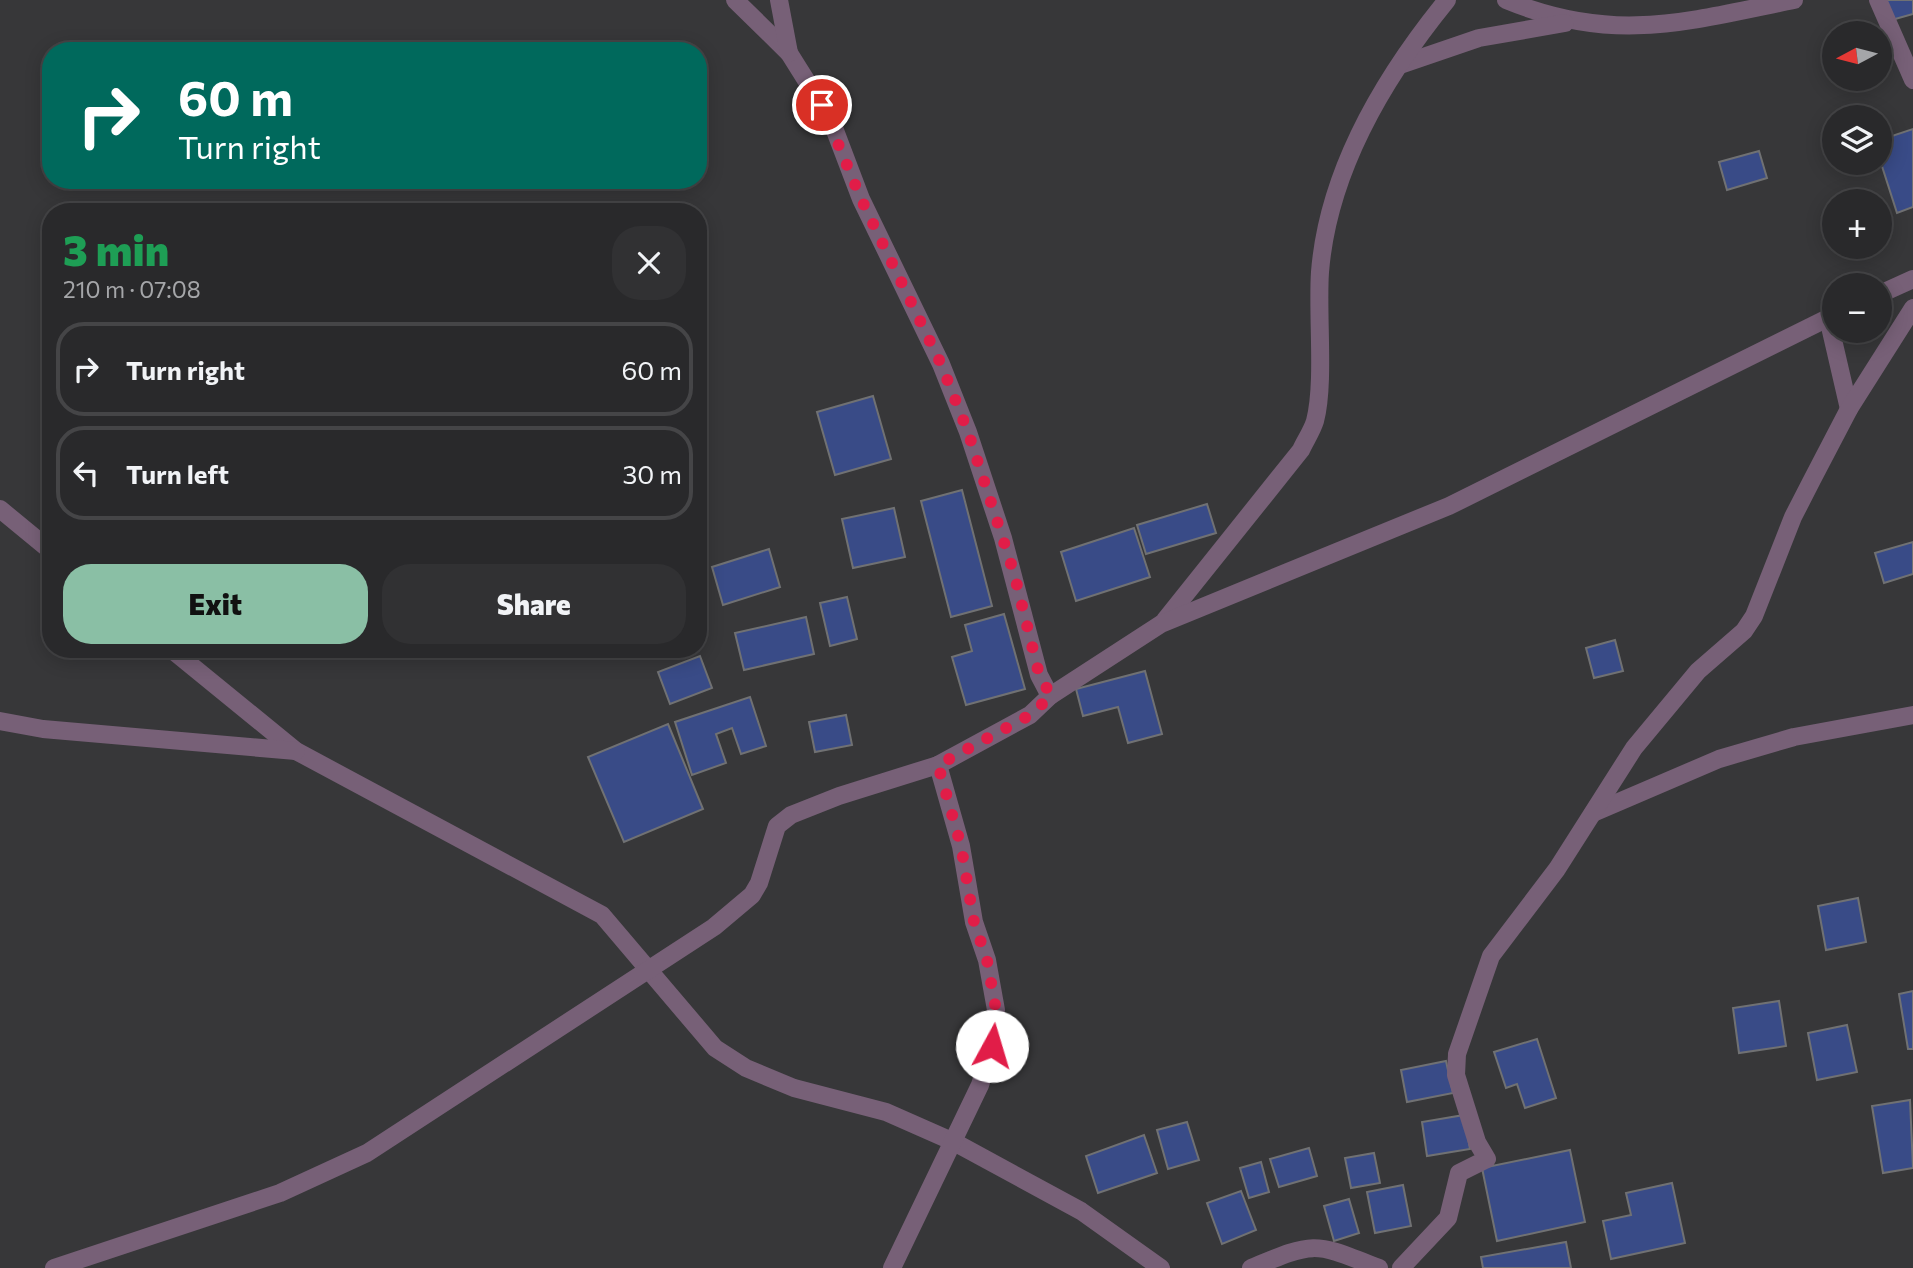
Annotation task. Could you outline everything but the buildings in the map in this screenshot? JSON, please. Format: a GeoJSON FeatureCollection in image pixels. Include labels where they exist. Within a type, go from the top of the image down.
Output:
{"type":"FeatureCollection","features":[{"type":"Feature","properties":{"kind":"street"},"geometry":{"type":"LineString","coordinates":[[735,0],[789,53],[831,120],[861,199],[941,364],[968,432],[1003,538],[1039,674],[1051,696]]}},
{"type":"Feature","properties":{"kind":"street"},"geometry":{"type":"LineString","coordinates":[[779,0],[789,53]]}},
{"type":"Feature","properties":{"kind":"street"},"geometry":{"type":"LineString","coordinates":[[1161,624],[1301,450],[1315,422],[1318,395],[1320,269],[1329,219],[1361,130],[1400,65],[1447,0]]}},
{"type":"Feature","properties":{"kind":"street"},"geometry":{"type":"LineString","coordinates":[[1506,0],[1568,22]]}},
{"type":"Feature","properties":{"kind":"street"},"geometry":{"type":"LineString","coordinates":[[1400,65],[1479,37],[1568,22],[1643,27],[1794,0]]}},
{"type":"Feature","properties":{"kind":"street"},"geometry":{"type":"LineString","coordinates":[[1878,0],[1913,80]]}},
{"type":"Feature","properties":{"kind":"street"},"geometry":{"type":"LineString","coordinates":[[1892,289],[1913,279]]}},
{"type":"Feature","properties":{"kind":"street"},"geometry":{"type":"LineString","coordinates":[[1401,1268],[1448,1218],[1458,1173],[1487,1159],[1477,1142],[1456,1075],[1457,1054],[1491,956],[1557,869],[1634,748],[1698,671],[1744,631],[1754,616],[1793,517],[1849,409],[1913,308]]}},
{"type":"Feature","properties":{"kind":"street"},"geometry":{"type":"LineString","coordinates":[[54,1268],[280,1193],[367,1153],[652,970],[714,927],[752,895],[759,883],[777,826],[791,816],[839,796],[938,765],[1030,715],[1051,696],[1161,624],[1449,506],[1822,321]]}},
{"type":"Feature","properties":{"kind":"street"},"geometry":{"type":"LineString","coordinates":[[1836,343],[1849,409]]}},
{"type":"Feature","properties":{"kind":"street"},"geometry":{"type":"LineString","coordinates":[[0,509],[42,544]]}},
{"type":"Feature","properties":{"kind":"street"},"geometry":{"type":"LineString","coordinates":[[182,658],[296,751],[602,915],[652,970],[685,1016],[715,1048],[746,1068],[794,1088],[886,1112],[954,1142],[1081,1211],[1161,1268]]}},
{"type":"Feature","properties":{"kind":"street"},"geometry":{"type":"LineString","coordinates":[[1593,813],[1720,760],[1782,740],[1913,715]]}},
{"type":"Feature","properties":{"kind":"street"},"geometry":{"type":"LineString","coordinates":[[0,721],[43,729],[296,751]]}},
{"type":"Feature","properties":{"kind":"street"},"geometry":{"type":"LineString","coordinates":[[892,1268],[981,1085],[992,1046],[996,1010],[987,960],[974,922],[961,846],[938,765]]}},
{"type":"Feature","properties":{"kind":"street"},"geometry":{"type":"LineString","coordinates":[[1251,1268],[1302,1247],[1321,1246],[1379,1268]]}},
{"type":"Feature","properties":{"kind":"route"},"geometry":{"type":"LineString","coordinates":[[822,105],[831,120],[861,199],[941,364],[968,432],[1014,573],[1039,674],[1051,696],[1030,715],[938,765],[961,846],[974,922],[987,960],[996,1010],[992,1046]]}}]}
